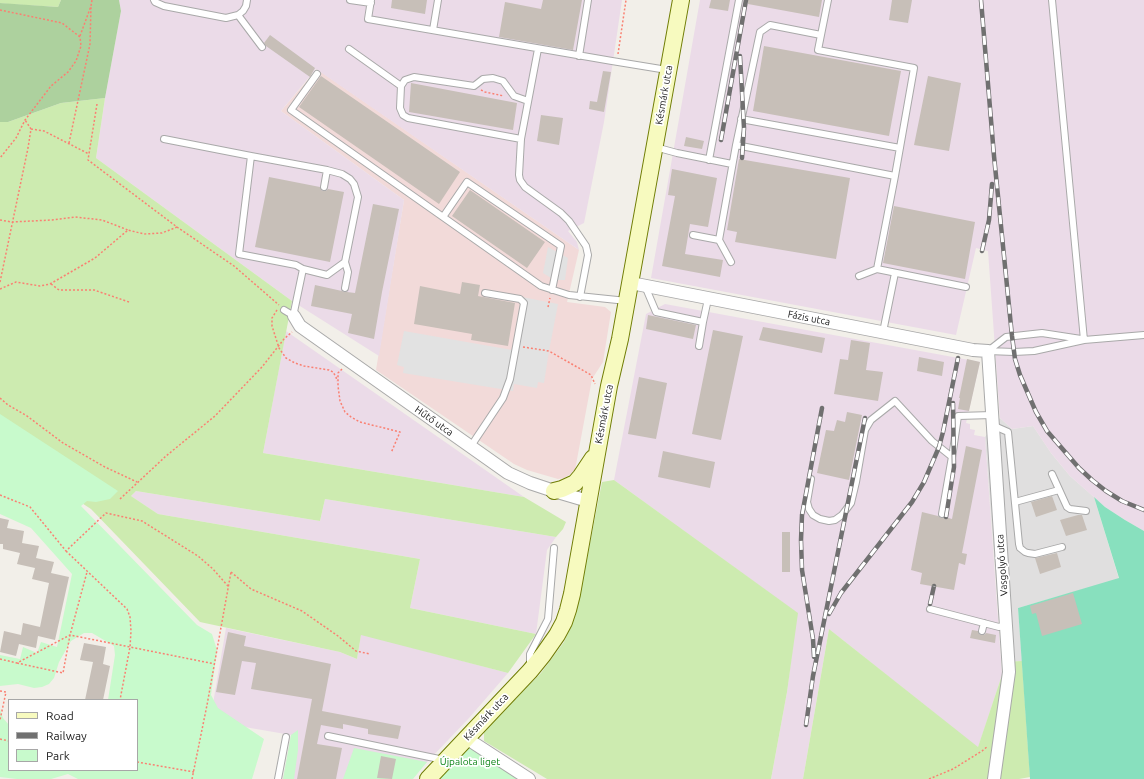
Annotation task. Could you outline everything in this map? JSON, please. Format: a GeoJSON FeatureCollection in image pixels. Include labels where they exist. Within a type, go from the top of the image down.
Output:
{"type":"FeatureCollection","features":[{"type":"Feature","properties":{"kind":"street","name":"Késmárk utca"},"geometry":{"type":"LineString","coordinates":[[428,779],[530,671],[553,641],[566,616],[572,594],[609,386],[627,301],[638,285],[655,146],[681,0]]}},
{"type":"Feature","properties":{"kind":"street","name":"Fázis utca"},"geometry":{"type":"LineString","coordinates":[[638,285],[973,350],[988,351]]}},
{"type":"Feature","properties":{"kind":"street","name":"Hűtő utca"},"geometry":{"type":"LineString","coordinates":[[293,317],[349,361],[508,473],[554,492],[588,501]]}},
{"type":"Feature","properties":{"kind":"street","name":"Vasgolyó utca"},"geometry":{"type":"LineString","coordinates":[[988,351],[1009,672],[994,779]]}},
{"type":"Feature","properties":{"kind":"street"},"geometry":{"type":"LineString","coordinates":[[554,492],[568,487],[581,476],[597,451]]}},
{"type":"Feature","properties":{"kind":"street"},"geometry":{"type":"LineString","coordinates":[[466,738],[529,779]]}},
{"type":"Feature","properties":{"kind":"lane"},"geometry":{"type":"LineString","coordinates":[[154,0],[155,2],[164,6],[226,18],[238,15],[243,11],[248,0]]}},
{"type":"Feature","properties":{"kind":"lane"},"geometry":{"type":"LineString","coordinates":[[350,0],[371,1],[368,19],[668,70]]}},
{"type":"Feature","properties":{"kind":"lane"},"geometry":{"type":"LineString","coordinates":[[433,30],[438,0]]}},
{"type":"Feature","properties":{"kind":"lane"},"geometry":{"type":"LineString","coordinates":[[579,56],[588,0]]}},
{"type":"Feature","properties":{"kind":"lane"},"geometry":{"type":"LineString","coordinates":[[709,160],[739,0]]}},
{"type":"Feature","properties":{"kind":"lane"},"geometry":{"type":"LineString","coordinates":[[828,0],[818,50],[914,68],[877,269]]}},
{"type":"Feature","properties":{"kind":"lane"},"geometry":{"type":"LineString","coordinates":[[1052,0],[1084,340]]}},
{"type":"Feature","properties":{"kind":"lane"},"geometry":{"type":"LineString","coordinates":[[238,15],[262,47]]}},
{"type":"Feature","properties":{"kind":"lane"},"geometry":{"type":"LineString","coordinates":[[731,262],[719,240],[732,164],[760,32],[770,25],[822,35]]}},
{"type":"Feature","properties":{"kind":"lane"},"geometry":{"type":"LineString","coordinates":[[349,49],[401,86]]}},
{"type":"Feature","properties":{"kind":"lane"},"geometry":{"type":"LineString","coordinates":[[538,49],[521,139],[519,175],[523,184],[530,192],[561,213],[569,221],[584,242],[588,255],[580,297]]}},
{"type":"Feature","properties":{"kind":"lane"},"geometry":{"type":"LineString","coordinates":[[317,74],[291,110],[541,286],[580,297],[627,301]]}},
{"type":"Feature","properties":{"kind":"lane"},"geometry":{"type":"LineString","coordinates":[[521,139],[408,118],[403,115],[400,108],[401,86],[405,80],[414,77],[474,86],[483,78],[493,78],[504,81],[514,96],[528,101]]}},
{"type":"Feature","properties":{"kind":"lane"},"geometry":{"type":"LineString","coordinates":[[741,119],[900,148]]}},
{"type":"Feature","properties":{"kind":"lane"},"geometry":{"type":"LineString","coordinates":[[164,139],[327,170],[342,174],[350,179],[354,184],[358,197],[345,262],[348,272],[345,288]]}},
{"type":"Feature","properties":{"kind":"lane"},"geometry":{"type":"LineString","coordinates":[[736,145],[895,176]]}},
{"type":"Feature","properties":{"kind":"lane"},"geometry":{"type":"LineString","coordinates":[[655,146],[677,153],[732,164]]}},
{"type":"Feature","properties":{"kind":"lane"},"geometry":{"type":"LineString","coordinates":[[251,156],[239,254],[296,265],[327,275],[345,262]]}},
{"type":"Feature","properties":{"kind":"lane"},"geometry":{"type":"LineString","coordinates":[[324,187],[327,170]]}},
{"type":"Feature","properties":{"kind":"lane"},"geometry":{"type":"LineString","coordinates":[[443,217],[467,182],[561,246],[552,290]]}},
{"type":"Feature","properties":{"kind":"lane"},"geometry":{"type":"LineString","coordinates":[[693,236],[719,240]]}},
{"type":"Feature","properties":{"kind":"lane"},"geometry":{"type":"LineString","coordinates":[[293,317],[303,268]]}},
{"type":"Feature","properties":{"kind":"lane"},"geometry":{"type":"LineString","coordinates":[[859,276],[877,269],[966,287]]}},
{"type":"Feature","properties":{"kind":"lane"},"geometry":{"type":"LineString","coordinates":[[883,332],[895,273]]}},
{"type":"Feature","properties":{"kind":"lane"},"geometry":{"type":"LineString","coordinates":[[638,285],[656,312],[703,322]]}},
{"type":"Feature","properties":{"kind":"lane"},"geometry":{"type":"LineString","coordinates":[[470,446],[503,398],[510,379],[523,302],[520,299],[485,293]]}},
{"type":"Feature","properties":{"kind":"lane"},"geometry":{"type":"LineString","coordinates":[[699,346],[708,299]]}},
{"type":"Feature","properties":{"kind":"lane"},"geometry":{"type":"LineString","coordinates":[[988,351],[1006,337],[1042,332],[1084,340]]}},
{"type":"Feature","properties":{"kind":"lane"},"geometry":{"type":"LineString","coordinates":[[988,351],[1034,351],[1084,340],[1144,335]]}},
{"type":"Feature","properties":{"kind":"lane"},"geometry":{"type":"LineString","coordinates":[[811,479],[807,502],[813,515],[828,521],[835,520],[842,515],[851,503],[856,482],[864,430],[871,420],[895,401],[932,441],[952,457]]}},
{"type":"Feature","properties":{"kind":"lane"},"geometry":{"type":"LineString","coordinates":[[942,514],[958,416],[992,420],[1008,432],[1019,544],[1022,550],[1035,554],[1062,547]]}},
{"type":"Feature","properties":{"kind":"lane"},"geometry":{"type":"LineString","coordinates":[[1052,474],[1067,507],[1070,509],[1086,510]]}},
{"type":"Feature","properties":{"kind":"lane"},"geometry":{"type":"LineString","coordinates":[[1015,502],[1059,490]]}},
{"type":"Feature","properties":{"kind":"lane"},"geometry":{"type":"LineString","coordinates":[[530,671],[530,654],[548,619],[554,548]]}},
{"type":"Feature","properties":{"kind":"lane"},"geometry":{"type":"LineString","coordinates":[[930,610],[999,627],[1006,625]]}},
{"type":"Feature","properties":{"kind":"lane"},"geometry":{"type":"LineString","coordinates":[[982,631],[984,623]]}},
{"type":"Feature","properties":{"kind":"lane"},"geometry":{"type":"LineString","coordinates":[[328,736],[446,760]]}},
{"type":"Feature","properties":{"kind":"lane"},"geometry":{"type":"LineString","coordinates":[[278,779],[286,737]]}},
{"type":"Feature","properties":{"kind":"path"},"geometry":{"type":"LineString","coordinates":[[69,143],[90,44],[92,0]]}},
{"type":"Feature","properties":{"kind":"path"},"geometry":{"type":"LineString","coordinates":[[617,62],[626,0]]}},
{"type":"Feature","properties":{"kind":"path"},"geometry":{"type":"LineString","coordinates":[[0,158],[16,138],[25,120],[51,86],[68,72],[76,61],[81,46],[80,37],[91,6]]}},
{"type":"Feature","properties":{"kind":"path"},"geometry":{"type":"LineString","coordinates":[[0,10],[62,23],[80,37]]}},
{"type":"Feature","properties":{"kind":"path"},"geometry":{"type":"LineString","coordinates":[[474,86],[485,92],[505,96],[514,96]]}},
{"type":"Feature","properties":{"kind":"path"},"geometry":{"type":"LineString","coordinates":[[97,104],[88,160],[177,227],[234,266],[281,306],[276,310],[272,318],[272,326],[279,348],[286,358],[304,366],[333,372],[336,377],[340,401],[344,412],[360,422],[400,432],[391,452]]}},
{"type":"Feature","properties":{"kind":"path"},"geometry":{"type":"LineString","coordinates":[[0,282],[31,129],[25,120]]}},
{"type":"Feature","properties":{"kind":"path"},"geometry":{"type":"LineString","coordinates":[[31,129],[44,131],[89,154]]}},
{"type":"Feature","properties":{"kind":"path"},"geometry":{"type":"LineString","coordinates":[[0,220],[12,222],[75,217],[102,220],[128,230],[144,234],[162,233],[177,227]]}},
{"type":"Feature","properties":{"kind":"path"},"geometry":{"type":"LineString","coordinates":[[0,289],[16,282],[40,286],[50,284],[95,258],[128,230]]}},
{"type":"Feature","properties":{"kind":"path"},"geometry":{"type":"LineString","coordinates":[[50,284],[59,290],[94,290],[129,302]]}},
{"type":"Feature","properties":{"kind":"path"},"geometry":{"type":"LineString","coordinates":[[548,307],[552,290]]}},
{"type":"Feature","properties":{"kind":"path"},"geometry":{"type":"LineString","coordinates":[[120,500],[137,482],[215,416],[262,367],[279,348],[293,317]]}},
{"type":"Feature","properties":{"kind":"path"},"geometry":{"type":"LineString","coordinates":[[516,345],[549,351],[591,375],[595,384]]}},
{"type":"Feature","properties":{"kind":"path"},"geometry":{"type":"LineString","coordinates":[[338,386],[338,373],[349,361]]}},
{"type":"Feature","properties":{"kind":"path"},"geometry":{"type":"LineString","coordinates":[[0,398],[63,443],[105,467],[137,482]]}},
{"type":"Feature","properties":{"kind":"path"},"geometry":{"type":"LineString","coordinates":[[0,495],[30,507],[66,551],[127,609],[130,617],[130,647],[120,699]]}},
{"type":"Feature","properties":{"kind":"path"},"geometry":{"type":"LineString","coordinates":[[66,551],[106,513],[121,516],[142,521],[198,556],[213,569],[228,586]]}},
{"type":"Feature","properties":{"kind":"path"},"geometry":{"type":"LineString","coordinates":[[0,659],[63,673],[70,635],[87,571]]}},
{"type":"Feature","properties":{"kind":"path"},"geometry":{"type":"LineString","coordinates":[[192,779],[231,572],[251,590],[302,611],[338,636],[356,651],[370,654]]}},
{"type":"Feature","properties":{"kind":"path"},"geometry":{"type":"LineString","coordinates":[[18,663],[70,635],[214,664]]}},
{"type":"Feature","properties":{"kind":"path"},"geometry":{"type":"LineString","coordinates":[[0,690],[6,692],[0,720]]}},
{"type":"Feature","properties":{"kind":"path"},"geometry":{"type":"LineString","coordinates":[[929,779],[953,769],[982,751],[1000,735]]}},
{"type":"Feature","properties":{"kind":"path"},"geometry":{"type":"LineString","coordinates":[[138,762],[194,772]]}},
{"type":"Feature","properties":{"kind":"shaded area"},"geometry":{"type":"Polygon","coordinates":[[[119,0],[622,0],[604,122],[584,223],[568,231],[577,242],[579,250],[316,69],[281,111],[404,200],[379,356],[292,301],[96,158],[121,11],[119,0]]]}},
{"type":"Feature","properties":{"kind":"shaded area"},"geometry":{"type":"Polygon","coordinates":[[[700,0],[1144,0],[1144,531],[1105,507],[1070,476],[1051,453],[1033,426],[1012,429],[1000,418],[988,251],[976,248],[956,335],[651,278],[700,0]]]}},
{"type":"Feature","properties":{"kind":"shaded area"},"geometry":{"type":"Polygon","coordinates":[[[317,69],[579,250],[567,302],[605,307],[611,312],[603,362],[592,379],[575,470],[569,475],[558,479],[527,470],[514,464],[376,370],[404,200],[281,111],[317,69]]]}},
{"type":"Feature","properties":{"kind":"shaded area"},"geometry":{"type":"Polygon","coordinates":[[[548,247],[568,258],[565,280],[554,280],[543,273],[548,247]]]}},
{"type":"Feature","properties":{"kind":"shaded area"},"geometry":{"type":"Polygon","coordinates":[[[522,297],[558,304],[544,383],[538,382],[537,388],[514,384],[513,391],[403,373],[404,367],[397,365],[404,331],[512,350],[522,297]]]}},
{"type":"Feature","properties":{"kind":"shaded area"},"geometry":{"type":"Polygon","coordinates":[[[665,304],[980,362],[966,423],[970,424],[970,429],[975,430],[974,435],[985,437],[1002,675],[978,748],[829,629],[803,779],[771,779],[787,692],[797,613],[614,480],[646,314],[665,304]]]}},
{"type":"Feature","properties":{"kind":"shaded area"},"geometry":{"type":"Polygon","coordinates":[[[286,331],[524,497],[263,453],[286,331]]]}},
{"type":"Feature","properties":{"kind":"shaded area"},"geometry":{"type":"Polygon","coordinates":[[[1000,418],[1012,429],[1033,426],[1051,453],[1070,476],[1094,497],[1119,579],[1018,608],[1022,661],[1002,662],[985,437],[1000,418]]]}},
{"type":"Feature","properties":{"kind":"shaded area"},"geometry":{"type":"Polygon","coordinates":[[[136,491],[320,521],[325,499],[556,537],[547,550],[536,634],[410,608],[420,559],[158,514],[131,496],[136,491]]]}},
{"type":"Feature","properties":{"kind":"shaded area"},"geometry":{"type":"Polygon","coordinates":[[[226,628],[340,652],[357,659],[361,634],[508,673],[469,718],[411,779],[283,779],[291,735],[210,721],[226,628]]]}},
{"type":"Feature","properties":{"kind":"green space"},"geometry":{"type":"Polygon","coordinates":[[[0,0],[61,0],[58,7],[8,4],[0,3],[0,0]]]}},
{"type":"Feature","properties":{"kind":"green space"},"geometry":{"type":"Polygon","coordinates":[[[61,0],[119,0],[121,11],[105,98],[61,103],[8,122],[0,122],[0,3],[58,7],[61,0]]]}},
{"type":"Feature","properties":{"kind":"green space"},"geometry":{"type":"Polygon","coordinates":[[[105,98],[96,158],[292,301],[263,453],[524,497],[566,522],[563,529],[556,537],[325,499],[320,521],[136,491],[131,496],[158,514],[420,559],[410,608],[536,634],[508,673],[361,635],[357,659],[340,652],[200,622],[91,509],[0,450],[0,122],[8,122],[61,103],[105,98]]]}},
{"type":"Feature","properties":{"kind":"green space"},"geometry":{"type":"Polygon","coordinates":[[[0,414],[118,491],[110,499],[96,502],[87,501],[81,506],[197,625],[212,634],[217,650],[211,695],[218,708],[264,739],[252,779],[78,779],[68,774],[51,779],[17,779],[0,777],[0,709],[3,718],[8,724],[8,771],[138,771],[138,699],[108,699],[115,655],[114,646],[92,633],[84,633],[71,641],[59,662],[54,678],[49,684],[34,688],[18,684],[0,686],[0,655],[20,659],[23,647],[37,653],[41,642],[57,647],[72,574],[31,528],[0,514],[0,414]]]}},
{"type":"Feature","properties":{"kind":"green space"},"geometry":{"type":"Polygon","coordinates":[[[614,480],[798,613],[787,692],[771,779],[547,779],[484,741],[484,731],[541,673],[564,642],[576,614],[602,482],[614,480]]]}},
{"type":"Feature","properties":{"kind":"green space"},"geometry":{"type":"Polygon","coordinates":[[[1094,497],[1105,507],[1144,531],[1144,779],[1030,779],[1018,608],[1119,578],[1094,497]]]}},
{"type":"Feature","properties":{"kind":"green space"},"geometry":{"type":"Polygon","coordinates":[[[829,629],[978,747],[1002,675],[1002,662],[1022,661],[1030,777],[1019,779],[803,779],[829,629]]]}},
{"type":"Feature","properties":{"kind":"green space"},"geometry":{"type":"Polygon","coordinates":[[[298,730],[298,750],[294,779],[283,779],[291,735],[298,730]]]}},
{"type":"Feature","properties":{"kind":"green space","name":"Újpalota liget"},"geometry":{"type":"Polygon","coordinates":[[[466,738],[529,779],[428,779],[466,738]]]}},
{"type":"Feature","properties":{"kind":"green space"},"geometry":{"type":"Polygon","coordinates":[[[354,748],[427,762],[413,779],[343,779],[354,748]]]}},
{"type":"Feature","properties":{"kind":"building"},"geometry":{"type":"Polygon","coordinates":[[[392,0],[427,0],[425,14],[391,8],[392,0]]]}},
{"type":"Feature","properties":{"kind":"building"},"geometry":{"type":"Polygon","coordinates":[[[543,0],[582,0],[573,50],[499,37],[505,2],[541,9],[543,0]]]}},
{"type":"Feature","properties":{"kind":"building"},"geometry":{"type":"Polygon","coordinates":[[[711,0],[730,0],[728,11],[709,8],[711,0]]]}},
{"type":"Feature","properties":{"kind":"building"},"geometry":{"type":"Polygon","coordinates":[[[748,0],[822,0],[819,17],[748,4],[748,0]]]}},
{"type":"Feature","properties":{"kind":"building"},"geometry":{"type":"Polygon","coordinates":[[[892,0],[912,0],[908,23],[889,20],[892,0]]]}},
{"type":"Feature","properties":{"kind":"building"},"geometry":{"type":"Polygon","coordinates":[[[270,35],[315,68],[310,77],[266,46],[264,43],[270,35]]]}},
{"type":"Feature","properties":{"kind":"building"},"geometry":{"type":"Polygon","coordinates":[[[764,46],[901,71],[889,136],[753,111],[764,46]]]}},
{"type":"Feature","properties":{"kind":"building"},"geometry":{"type":"Polygon","coordinates":[[[603,71],[611,72],[604,112],[589,109],[590,101],[597,102],[603,71]]]}},
{"type":"Feature","properties":{"kind":"building"},"geometry":{"type":"Polygon","coordinates":[[[321,76],[460,172],[439,204],[299,107],[321,76]]]}},
{"type":"Feature","properties":{"kind":"building"},"geometry":{"type":"Polygon","coordinates":[[[928,76],[961,83],[949,151],[914,145],[928,76]]]}},
{"type":"Feature","properties":{"kind":"building"},"geometry":{"type":"Polygon","coordinates":[[[411,83],[517,103],[513,130],[409,112],[411,83]]]}},
{"type":"Feature","properties":{"kind":"building"},"geometry":{"type":"Polygon","coordinates":[[[541,115],[563,118],[559,145],[537,141],[541,115]]]}},
{"type":"Feature","properties":{"kind":"building"},"geometry":{"type":"Polygon","coordinates":[[[686,137],[704,141],[702,149],[684,146],[686,137]]]}},
{"type":"Feature","properties":{"kind":"building"},"geometry":{"type":"Polygon","coordinates":[[[739,159],[850,178],[836,259],[735,242],[737,232],[727,230],[739,159]]]}},
{"type":"Feature","properties":{"kind":"building"},"geometry":{"type":"Polygon","coordinates":[[[672,169],[717,178],[708,227],[690,224],[685,254],[723,260],[720,277],[662,266],[675,196],[668,195],[672,169]]]}},
{"type":"Feature","properties":{"kind":"building"},"geometry":{"type":"Polygon","coordinates":[[[269,177],[320,187],[323,191],[328,189],[344,192],[330,262],[255,247],[269,177]]]}},
{"type":"Feature","properties":{"kind":"building"},"geometry":{"type":"Polygon","coordinates":[[[470,190],[545,242],[527,268],[452,216],[470,190]]]}},
{"type":"Feature","properties":{"kind":"building"},"geometry":{"type":"Polygon","coordinates":[[[373,204],[399,209],[374,339],[348,333],[352,314],[311,306],[315,285],[355,293],[373,204]]]}},
{"type":"Feature","properties":{"kind":"building"},"geometry":{"type":"Polygon","coordinates":[[[894,206],[975,222],[965,279],[883,263],[894,206]]]}},
{"type":"Feature","properties":{"kind":"building"},"geometry":{"type":"Polygon","coordinates":[[[462,282],[480,285],[478,296],[515,303],[508,346],[471,340],[472,334],[414,324],[420,286],[460,294],[462,282]]]}},
{"type":"Feature","properties":{"kind":"building"},"geometry":{"type":"Polygon","coordinates":[[[648,315],[696,325],[693,339],[646,329],[648,315]]]}},
{"type":"Feature","properties":{"kind":"building"},"geometry":{"type":"Polygon","coordinates":[[[763,327],[825,338],[822,353],[759,340],[763,327]]]}},
{"type":"Feature","properties":{"kind":"building"},"geometry":{"type":"Polygon","coordinates":[[[713,330],[743,336],[721,440],[692,434],[713,330]]]}},
{"type":"Feature","properties":{"kind":"building"},"geometry":{"type":"Polygon","coordinates":[[[851,340],[870,343],[866,370],[883,372],[878,401],[834,394],[840,359],[848,360],[851,340]]]}},
{"type":"Feature","properties":{"kind":"building"},"geometry":{"type":"Polygon","coordinates":[[[919,357],[944,362],[942,376],[917,371],[919,357]]]}},
{"type":"Feature","properties":{"kind":"building"},"geometry":{"type":"Polygon","coordinates":[[[967,359],[980,362],[969,411],[958,409],[967,359]]]}},
{"type":"Feature","properties":{"kind":"building"},"geometry":{"type":"Polygon","coordinates":[[[639,377],[667,383],[656,439],[628,434],[639,377]]]}},
{"type":"Feature","properties":{"kind":"building"},"geometry":{"type":"Polygon","coordinates":[[[847,412],[862,415],[849,480],[817,473],[826,430],[834,431],[837,420],[845,422],[847,412]]]}},
{"type":"Feature","properties":{"kind":"building"},"geometry":{"type":"Polygon","coordinates":[[[966,446],[982,450],[962,553],[967,554],[965,565],[959,563],[954,590],[920,584],[922,573],[911,570],[922,512],[941,518],[945,517],[952,519],[966,446]]]}},
{"type":"Feature","properties":{"kind":"building"},"geometry":{"type":"Polygon","coordinates":[[[663,451],[715,462],[710,488],[658,477],[663,451]]]}},
{"type":"Feature","properties":{"kind":"building"},"geometry":{"type":"Polygon","coordinates":[[[1052,496],[1057,510],[1036,517],[1031,502],[1052,496]]]}},
{"type":"Feature","properties":{"kind":"building"},"geometry":{"type":"Polygon","coordinates":[[[1082,515],[1087,530],[1066,536],[1060,520],[1082,515]]]}},
{"type":"Feature","properties":{"kind":"building"},"geometry":{"type":"Polygon","coordinates":[[[0,518],[9,520],[7,528],[24,531],[22,543],[39,546],[36,558],[54,562],[51,573],[69,577],[55,640],[38,636],[36,648],[19,644],[16,656],[0,652],[4,631],[21,635],[23,623],[40,627],[49,583],[32,579],[35,568],[17,564],[20,553],[3,549],[3,544],[0,544],[0,518]]]}},
{"type":"Feature","properties":{"kind":"building"},"geometry":{"type":"Polygon","coordinates":[[[782,532],[790,532],[790,572],[782,572],[782,532]]]}},
{"type":"Feature","properties":{"kind":"building"},"geometry":{"type":"Polygon","coordinates":[[[1057,553],[1061,567],[1040,574],[1035,558],[1057,553]]]}},
{"type":"Feature","properties":{"kind":"building"},"geometry":{"type":"Polygon","coordinates":[[[1073,593],[1082,624],[1042,636],[1036,613],[1032,614],[1030,606],[1073,593]]]}},
{"type":"Feature","properties":{"kind":"building"},"geometry":{"type":"Polygon","coordinates":[[[972,630],[978,631],[981,635],[986,633],[996,635],[995,643],[970,638],[972,630]]]}},
{"type":"Feature","properties":{"kind":"building"},"geometry":{"type":"Polygon","coordinates":[[[228,632],[246,636],[244,646],[331,664],[322,711],[401,726],[398,739],[368,734],[368,729],[343,724],[343,729],[321,725],[317,744],[342,748],[336,779],[297,779],[312,699],[251,689],[256,663],[242,661],[235,695],[216,692],[228,632]]]}},
{"type":"Feature","properties":{"kind":"building"},"geometry":{"type":"Polygon","coordinates":[[[84,643],[106,647],[103,664],[110,666],[103,699],[85,699],[93,662],[80,660],[84,643]]]}},
{"type":"Feature","properties":{"kind":"building"},"geometry":{"type":"Polygon","coordinates":[[[381,756],[396,759],[392,779],[377,778],[381,756]]]}},
{"type":"Feature","properties":{"kind":"railway"},"geometry":{"type":"LineString","coordinates":[[721,140],[746,0]]}},
{"type":"Feature","properties":{"kind":"railway"},"geometry":{"type":"LineString","coordinates":[[981,0],[994,156],[1012,336],[1015,359],[1020,375],[1036,412],[1047,431],[1079,468],[1106,491],[1122,501],[1144,510]]}},
{"type":"Feature","properties":{"kind":"railway"},"geometry":{"type":"LineString","coordinates":[[740,56],[744,128],[742,158]]}},
{"type":"Feature","properties":{"kind":"railway"},"geometry":{"type":"LineString","coordinates":[[982,251],[989,220],[992,184]]}},
{"type":"Feature","properties":{"kind":"railway"},"geometry":{"type":"LineString","coordinates":[[829,614],[841,593],[912,502],[924,482],[939,447],[958,358]]}},
{"type":"Feature","properties":{"kind":"railway"},"geometry":{"type":"LineString","coordinates":[[946,517],[954,467],[953,403]]}},
{"type":"Feature","properties":{"kind":"railway"},"geometry":{"type":"LineString","coordinates":[[814,657],[813,639],[802,570],[801,540],[802,515],[822,408]]}},
{"type":"Feature","properties":{"kind":"railway"},"geometry":{"type":"LineString","coordinates":[[806,725],[813,676],[865,418]]}},
{"type":"Feature","properties":{"kind":"railway"},"geometry":{"type":"LineString","coordinates":[[930,604],[934,586]]}}]}
